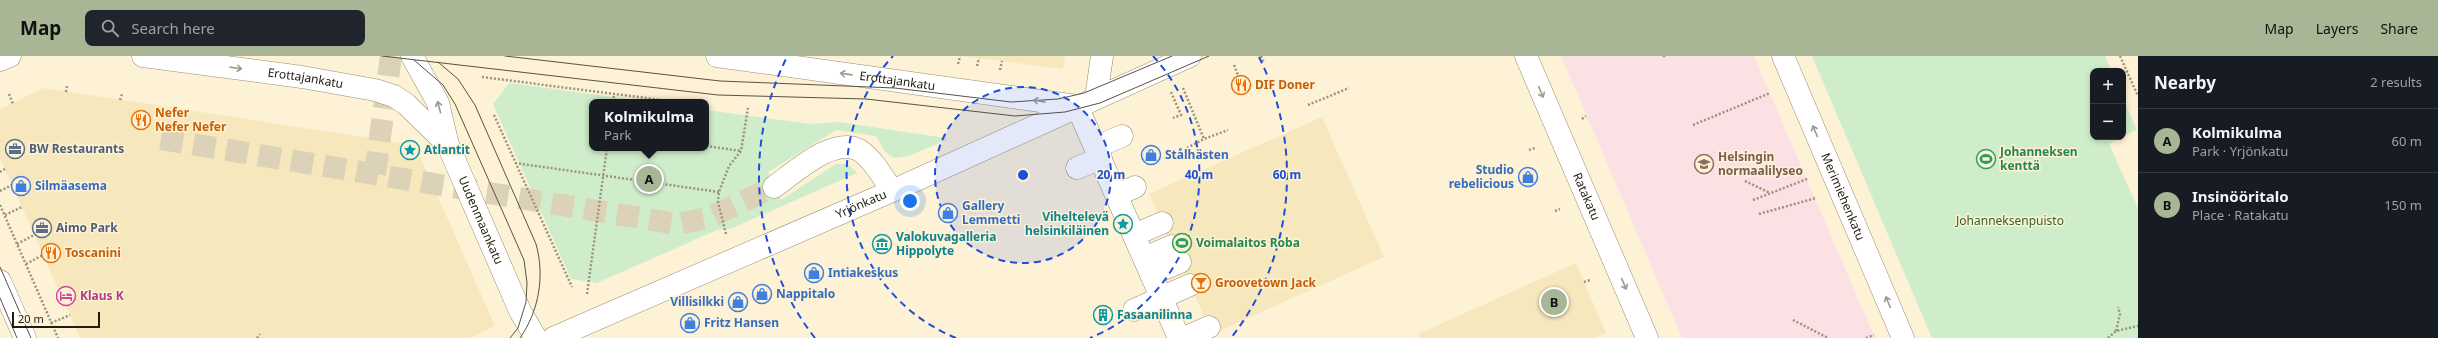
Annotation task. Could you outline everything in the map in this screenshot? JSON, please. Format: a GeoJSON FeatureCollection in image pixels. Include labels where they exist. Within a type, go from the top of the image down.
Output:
{"type":"FeatureCollection","features":[{"type":"Feature","properties":{"kind":"street"},"geometry":{"type":"LineString","coordinates":[[0,60],[10,56]]}},
{"type":"Feature","properties":{"kind":"street","name":"Erottajankatu"},"geometry":{"type":"LineString","coordinates":[[143,56],[302,77],[376,90],[394,96],[406,104],[448,145]]}},
{"type":"Feature","properties":{"kind":"street","name":"Uudenmaankatu"},"geometry":{"type":"LineString","coordinates":[[412,56],[438,103],[448,145],[520,311],[536,338]]}},
{"type":"Feature","properties":{"kind":"street","name":"Erottajankatu"},"geometry":{"type":"LineString","coordinates":[[717,56],[1086,102]]}},
{"type":"Feature","properties":{"kind":"street"},"geometry":{"type":"LineString","coordinates":[[1102,56],[1086,102],[1095,144],[1126,191],[1133,233],[1179,338]]}},
{"type":"Feature","properties":{"kind":"street","name":"Yrjönkatu"},"geometry":{"type":"LineString","coordinates":[[553,338],[892,191],[1190,56]]}},
{"type":"Feature","properties":{"kind":"street","name":"Ratakatu"},"geometry":{"type":"LineString","coordinates":[[1526,56],[1647,338]]}},
{"type":"Feature","properties":{"kind":"street","name":"Merimiehenkatu"},"geometry":{"type":"LineString","coordinates":[[1782,56],[1903,338]]}},
{"type":"Feature","properties":{"kind":"street"},"geometry":{"type":"LineString","coordinates":[[1077,168],[1095,144],[1122,136]]}},
{"type":"Feature","properties":{"kind":"street"},"geometry":{"type":"LineString","coordinates":[[774,186],[831,148],[845,147],[858,150],[878,169],[892,191]]}},
{"type":"Feature","properties":{"kind":"street"},"geometry":{"type":"LineString","coordinates":[[1133,233],[1161,220]]}},
{"type":"Feature","properties":{"kind":"street"},"geometry":{"type":"LineString","coordinates":[[1134,310],[1156,286],[1184,273],[1156,286]]}},
{"type":"Feature","properties":{"kind":"street"},"geometry":{"type":"LineString","coordinates":[[0,281],[25,338]]}},
{"type":"Feature","properties":{"kind":"street"},"geometry":{"type":"LineString","coordinates":[[1184,338],[1209,327]]}},
{"type":"Feature","properties":{"kind":"path"},"geometry":{"type":"LineString","coordinates":[[958,64],[960,56]]}},
{"type":"Feature","properties":{"kind":"path"},"geometry":{"type":"LineString","coordinates":[[1261,56],[1264,63]]}},
{"type":"Feature","properties":{"kind":"path"},"geometry":{"type":"LineString","coordinates":[[2120,56],[2138,96]]}},
{"type":"Feature","properties":{"kind":"path"},"geometry":{"type":"LineString","coordinates":[[976,67],[979,58]]}},
{"type":"Feature","properties":{"kind":"path"},"geometry":{"type":"LineString","coordinates":[[1000,70],[1002,61]]}},
{"type":"Feature","properties":{"kind":"path"},"geometry":{"type":"LineString","coordinates":[[1234,65],[1238,75]]}},
{"type":"Feature","properties":{"kind":"path"},"geometry":{"type":"LineString","coordinates":[[482,77],[650,99]]}},
{"type":"Feature","properties":{"kind":"path"},"geometry":{"type":"LineString","coordinates":[[66,92],[67,86]]}},
{"type":"Feature","properties":{"kind":"path"},"geometry":{"type":"LineString","coordinates":[[1182,87],[1204,139]]}},
{"type":"Feature","properties":{"kind":"path"},"geometry":{"type":"LineString","coordinates":[[1308,105],[1349,88]]}},
{"type":"Feature","properties":{"kind":"path"},"geometry":{"type":"LineString","coordinates":[[1693,125],[1774,91]]}},
{"type":"Feature","properties":{"kind":"path"},"geometry":{"type":"LineString","coordinates":[[1171,92],[1182,115],[1173,118]]}},
{"type":"Feature","properties":{"kind":"path"},"geometry":{"type":"LineString","coordinates":[[9,94],[13,104]]}},
{"type":"Feature","properties":{"kind":"path"},"geometry":{"type":"LineString","coordinates":[[120,100],[122,94]]}},
{"type":"Feature","properties":{"kind":"path"},"geometry":{"type":"LineString","coordinates":[[726,234],[718,202],[719,192],[729,166],[741,151],[748,108]]}},
{"type":"Feature","properties":{"kind":"path"},"geometry":{"type":"LineString","coordinates":[[494,115],[572,287]]}},
{"type":"Feature","properties":{"kind":"path"},"geometry":{"type":"LineString","coordinates":[[1581,119],[1586,116]]}},
{"type":"Feature","properties":{"kind":"path"},"geometry":{"type":"LineString","coordinates":[[1186,148],[1228,130]]}},
{"type":"Feature","properties":{"kind":"path"},"geometry":{"type":"LineString","coordinates":[[709,146],[741,151]]}},
{"type":"Feature","properties":{"kind":"path"},"geometry":{"type":"LineString","coordinates":[[1529,150],[1535,148]]}},
{"type":"Feature","properties":{"kind":"path"},"geometry":{"type":"LineString","coordinates":[[587,294],[607,151]]}},
{"type":"Feature","properties":{"kind":"path"},"geometry":{"type":"LineString","coordinates":[[515,162],[719,192]]}},
{"type":"Feature","properties":{"kind":"path"},"geometry":{"type":"LineString","coordinates":[[0,172],[5,169]]}},
{"type":"Feature","properties":{"kind":"path"},"geometry":{"type":"LineString","coordinates":[[1753,200],[1812,178]]}},
{"type":"Feature","properties":{"kind":"path"},"geometry":{"type":"LineString","coordinates":[[1745,181],[1771,193]]}},
{"type":"Feature","properties":{"kind":"path"},"geometry":{"type":"LineString","coordinates":[[0,191],[12,185]]}},
{"type":"Feature","properties":{"kind":"path"},"geometry":{"type":"LineString","coordinates":[[1759,214],[1820,197]]}},
{"type":"Feature","properties":{"kind":"path"},"geometry":{"type":"LineString","coordinates":[[0,205],[58,338]]}},
{"type":"Feature","properties":{"kind":"path"},"geometry":{"type":"LineString","coordinates":[[5,215],[22,207]]}},
{"type":"Feature","properties":{"kind":"path"},"geometry":{"type":"LineString","coordinates":[[1555,211],[1560,209]]}},
{"type":"Feature","properties":{"kind":"path"},"geometry":{"type":"LineString","coordinates":[[17,244],[34,235]]}},
{"type":"Feature","properties":{"kind":"path"},"geometry":{"type":"LineString","coordinates":[[26,264],[43,256]]}},
{"type":"Feature","properties":{"kind":"path"},"geometry":{"type":"LineString","coordinates":[[1584,282],[1590,280]]}},
{"type":"Feature","properties":{"kind":"path"},"geometry":{"type":"LineString","coordinates":[[2116,331],[2120,314],[2118,307]]}},
{"type":"Feature","properties":{"kind":"path"},"geometry":{"type":"LineString","coordinates":[[51,323],[70,315]]}},
{"type":"Feature","properties":{"kind":"path"},"geometry":{"type":"LineString","coordinates":[[1793,320],[1828,338]]}},
{"type":"Feature","properties":{"kind":"path"},"geometry":{"type":"LineString","coordinates":[[2108,338],[2116,331],[2138,326]]}},
{"type":"Feature","properties":{"kind":"path"},"geometry":{"type":"LineString","coordinates":[[257,338],[260,334]]}},
{"type":"Feature","properties":{"kind":"shaded area"},"geometry":{"type":"Polygon","coordinates":[[[962,56],[1065,56],[1063,69],[962,56]]]}},
{"type":"Feature","properties":{"kind":"shaded area","name":"Helsingin normaalilyseo"},"geometry":{"type":"Polygon","coordinates":[[[1561,56],[1754,56],[1875,338],[1682,338],[1561,56]]]}},
{"type":"Feature","properties":{"kind":"shaded area"},"geometry":{"type":"Polygon","coordinates":[[[44,88],[415,145],[495,326],[469,338],[80,338],[0,158],[0,109],[44,88]]]}},
{"type":"Feature","properties":{"kind":"shaded area"},"geometry":{"type":"Polygon","coordinates":[[[1322,117],[1384,257],[1212,334],[1149,194],[1322,117]]]}},
{"type":"Feature","properties":{"kind":"shaded area"},"geometry":{"type":"Polygon","coordinates":[[[1576,263],[1606,333],[1595,338],[1420,338],[1418,334],[1576,263]]]}},
{"type":"Feature","properties":{"kind":"green space","name":"Johanneksenpuisto"},"geometry":{"type":"Polygon","coordinates":[[[1812,56],[2105,56],[2110,68],[2090,68],[2090,140],[2116,140],[2109,144],[2138,208],[2138,338],[1932,338],[1812,56]]]}},
{"type":"Feature","properties":{"kind":"green space"},"geometry":{"type":"Polygon","coordinates":[[[509,83],[629,99],[589,99],[589,151],[709,151],[709,110],[811,124],[839,122],[946,138],[946,140],[909,156],[894,158],[885,152],[876,136],[836,130],[768,172],[781,200],[836,164],[848,164],[857,173],[730,229],[717,230],[597,283],[571,279],[493,104],[509,83]]]}},
{"type":"Feature","properties":{"kind":"green space"},"geometry":{"type":"Polygon","coordinates":[[[2126,105],[2137,130],[2126,135],[2126,105]]]}},
{"type":"Feature","properties":{"kind":"tunnel"},"geometry":{"type":"LineString","coordinates":[[375,174],[391,56]]}},
{"type":"Feature","properties":{"kind":"tunnel"},"geometry":{"type":"LineString","coordinates":[[161,139],[677,224],[708,218],[774,187]]}},
{"type":"Feature","properties":{"kind":"tram line"},"geometry":{"type":"LineString","coordinates":[[382,56],[718,95],[866,99],[1015,116],[1065,112],[1100,103],[1209,56]]}},
{"type":"Feature","properties":{"kind":"tram line"},"geometry":{"type":"LineString","coordinates":[[505,56],[720,81],[895,88],[1011,102],[1058,99],[1084,93],[1172,56]]}},
{"type":"Feature","properties":{"kind":"tram line"},"geometry":{"type":"LineString","coordinates":[[414,60],[443,85],[455,104],[524,260],[527,283],[526,302],[518,328],[510,338]]}},
{"type":"Feature","properties":{"kind":"tram line"},"geometry":{"type":"LineString","coordinates":[[438,62],[458,79],[475,105],[536,244],[540,268],[540,281],[536,305],[527,328],[520,338]]}},
{"type":"Feature","properties":{"kind":"tram line"},"geometry":{"type":"LineString","coordinates":[[0,267],[31,338]]}},
{"type":"Feature","properties":{"kind":"tram line"},"geometry":{"type":"LineString","coordinates":[[0,298],[17,338]]}},
{"type":"Feature","properties":{"kind":"place","name":"DIF Doner"},"geometry":{"type":"Point","coordinates":[1241,85]}},
{"type":"Feature","properties":{"kind":"place","name":"Nefer Nefer Nefer"},"geometry":{"type":"Point","coordinates":[141,120]}},
{"type":"Feature","properties":{"kind":"place","name":"BW Restaurants"},"geometry":{"type":"Point","coordinates":[15,149]}},
{"type":"Feature","properties":{"kind":"place","name":"Atlantit"},"geometry":{"type":"Point","coordinates":[410,150]}},
{"type":"Feature","properties":{"kind":"place","name":"Stålhästen"},"geometry":{"type":"Point","coordinates":[1151,155]}},
{"type":"Feature","properties":{"kind":"place","name":"Johanneksen kenttä"},"geometry":{"type":"Point","coordinates":[1986,159]}},
{"type":"Feature","properties":{"kind":"place","name":"Helsingin normaalilyseo"},"geometry":{"type":"Point","coordinates":[1704,164]}},
{"type":"Feature","properties":{"kind":"place","name":"Studio rebelicious"},"geometry":{"type":"Point","coordinates":[1528,177]}},
{"type":"Feature","properties":{"kind":"place","name":"Kolmikulma"},"geometry":{"type":"Point","coordinates":[649,179]}},
{"type":"Feature","properties":{"kind":"place","name":"Silmäasema"},"geometry":{"type":"Point","coordinates":[21,186]}},
{"type":"Feature","properties":{"kind":"place","name":"Gallery Lemmetti"},"geometry":{"type":"Point","coordinates":[948,213]}},
{"type":"Feature","properties":{"kind":"place","name":"Viheltelevä helsinkiläinen"},"geometry":{"type":"Point","coordinates":[1123,224]}},
{"type":"Feature","properties":{"kind":"place","name":"Aimo Park"},"geometry":{"type":"Point","coordinates":[42,228]}},
{"type":"Feature","properties":{"kind":"place","name":"Voimalaitos Roba"},"geometry":{"type":"Point","coordinates":[1182,243]}},
{"type":"Feature","properties":{"kind":"place","name":"Valokuvagalleria Hippolyte"},"geometry":{"type":"Point","coordinates":[882,244]}},
{"type":"Feature","properties":{"kind":"place","name":"Toscanini"},"geometry":{"type":"Point","coordinates":[51,253]}},
{"type":"Feature","properties":{"kind":"place","name":"Intiakeskus"},"geometry":{"type":"Point","coordinates":[814,273]}},
{"type":"Feature","properties":{"kind":"place","name":"Groovetown Jack"},"geometry":{"type":"Point","coordinates":[1201,283]}},
{"type":"Feature","properties":{"kind":"place","name":"Nappitalo"},"geometry":{"type":"Point","coordinates":[762,294]}},
{"type":"Feature","properties":{"kind":"place","name":"Klaus K"},"geometry":{"type":"Point","coordinates":[66,296]}},
{"type":"Feature","properties":{"kind":"place","name":"Villisilkki"},"geometry":{"type":"Point","coordinates":[738,302]}},
{"type":"Feature","properties":{"kind":"place","name":"Insinööritalo"},"geometry":{"type":"Point","coordinates":[1554,302]}},
{"type":"Feature","properties":{"kind":"place","name":"Fasaanilinna"},"geometry":{"type":"Point","coordinates":[1103,315]}},
{"type":"Feature","properties":{"kind":"place","name":"Fritz Hansen"},"geometry":{"type":"Point","coordinates":[690,323]}}]}
